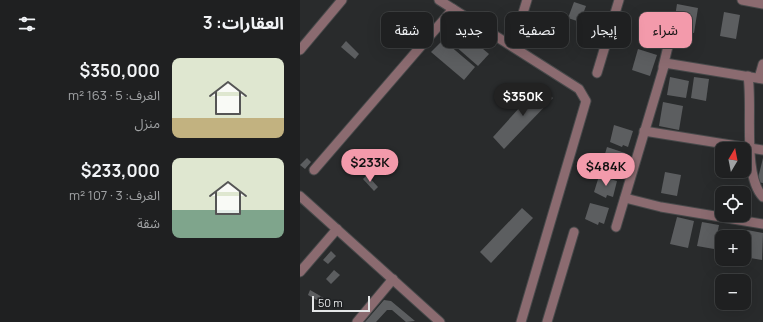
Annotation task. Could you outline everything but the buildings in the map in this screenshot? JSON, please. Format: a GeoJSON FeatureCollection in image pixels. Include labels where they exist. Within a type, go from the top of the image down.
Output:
{"type":"FeatureCollection","features":[{"type":"Feature","properties":{"kind":"street"},"geometry":{"type":"LineString","coordinates":[[300,50],[342,0]]}},
{"type":"Feature","properties":{"kind":"street"},"geometry":{"type":"LineString","coordinates":[[439,0],[579,89],[586,101],[521,322]]}},
{"type":"Feature","properties":{"kind":"street"},"geometry":{"type":"LineString","coordinates":[[523,12],[527,0]]}},
{"type":"Feature","properties":{"kind":"street"},"geometry":{"type":"LineString","coordinates":[[597,73],[620,0]]}},
{"type":"Feature","properties":{"kind":"street"},"geometry":{"type":"LineString","coordinates":[[742,0],[763,4]]}},
{"type":"Feature","properties":{"kind":"street"},"geometry":{"type":"LineString","coordinates":[[314,170],[453,9]]}},
{"type":"Feature","properties":{"kind":"street"},"geometry":{"type":"LineString","coordinates":[[616,227],[668,48]]}},
{"type":"Feature","properties":{"kind":"street"},"geometry":{"type":"LineString","coordinates":[[663,67],[665,63],[671,63],[761,78],[763,64]]}},
{"type":"Feature","properties":{"kind":"street"},"geometry":{"type":"LineString","coordinates":[[748,76],[751,94],[750,142]]}},
{"type":"Feature","properties":{"kind":"street"},"geometry":{"type":"LineString","coordinates":[[644,131],[715,142]]}},
{"type":"Feature","properties":{"kind":"street"},"geometry":{"type":"LineString","coordinates":[[751,148],[763,150]]}},
{"type":"Feature","properties":{"kind":"street"},"geometry":{"type":"LineString","coordinates":[[751,155],[755,185],[757,191],[763,197]]}},
{"type":"Feature","properties":{"kind":"street"},"geometry":{"type":"LineString","coordinates":[[300,196],[440,322]]}},
{"type":"Feature","properties":{"kind":"street"},"geometry":{"type":"LineString","coordinates":[[625,198],[662,207],[763,224]]}},
{"type":"Feature","properties":{"kind":"street"},"geometry":{"type":"LineString","coordinates":[[300,272],[337,229]]}},
{"type":"Feature","properties":{"kind":"street"},"geometry":{"type":"LineString","coordinates":[[548,322],[574,232]]}},
{"type":"Feature","properties":{"kind":"street"},"geometry":{"type":"LineString","coordinates":[[357,322],[393,279]]}}]}
